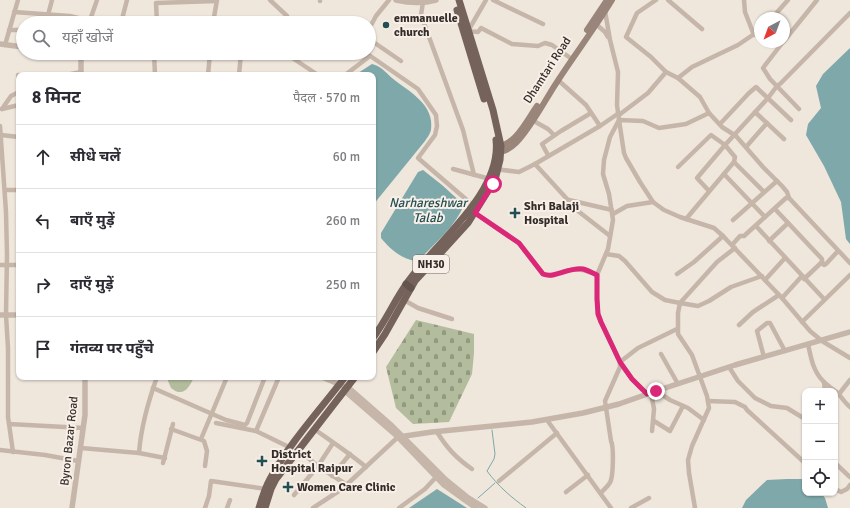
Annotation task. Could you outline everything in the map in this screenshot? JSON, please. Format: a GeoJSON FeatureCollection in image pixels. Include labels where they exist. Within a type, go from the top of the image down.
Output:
{"type":"FeatureCollection","features":[{"type":"Feature","properties":{"kind":"main road","name":"NH30"},"geometry":{"type":"LineString","coordinates":[[454,0],[493,124],[499,149]]}},
{"type":"Feature","properties":{"kind":"main road","name":"NH30"},"geometry":{"type":"LineString","coordinates":[[376,334],[409,286],[456,238],[492,179],[495,169],[499,149],[492,110],[459,0]]}},
{"type":"Feature","properties":{"kind":"main road","name":"Dhamtari Road"},"geometry":{"type":"LineString","coordinates":[[499,149],[514,138],[604,4],[612,0]]}},
{"type":"Feature","properties":{"kind":"main road","name":"Dhamtari Road"},"geometry":{"type":"LineString","coordinates":[[499,149],[509,149],[516,143],[596,24],[604,4]]}},
{"type":"Feature","properties":{"kind":"main road","name":"NH30"},"geometry":{"type":"LineString","coordinates":[[376,348],[404,300],[409,286]]}},
{"type":"Feature","properties":{"kind":"main road"},"geometry":{"type":"LineString","coordinates":[[259,508],[276,469],[314,429],[342,387],[344,380]]}},
{"type":"Feature","properties":{"kind":"main road"},"geometry":{"type":"LineString","coordinates":[[265,508],[271,489],[294,449],[342,387],[350,380]]}},
{"type":"Feature","properties":{"kind":"street"},"geometry":{"type":"LineString","coordinates":[[16,46],[2,44],[9,30],[18,0]]}},
{"type":"Feature","properties":{"kind":"street"},"geometry":{"type":"LineString","coordinates":[[48,15],[52,0]]}},
{"type":"Feature","properties":{"kind":"street"},"geometry":{"type":"LineString","coordinates":[[92,16],[98,0]]}},
{"type":"Feature","properties":{"kind":"street"},"geometry":{"type":"LineString","coordinates":[[122,16],[127,0]]}},
{"type":"Feature","properties":{"kind":"street"},"geometry":{"type":"LineString","coordinates":[[270,0],[287,16]]}},
{"type":"Feature","properties":{"kind":"street"},"geometry":{"type":"LineString","coordinates":[[376,16],[389,0]]}},
{"type":"Feature","properties":{"kind":"street"},"geometry":{"type":"LineString","coordinates":[[396,0],[411,3],[436,0]]}},
{"type":"Feature","properties":{"kind":"street"},"geometry":{"type":"LineString","coordinates":[[486,0],[468,31],[478,32],[481,28],[512,44],[538,46],[545,43],[552,45],[569,57]]}},
{"type":"Feature","properties":{"kind":"street"},"geometry":{"type":"LineString","coordinates":[[493,0],[543,24]]}},
{"type":"Feature","properties":{"kind":"street"},"geometry":{"type":"LineString","coordinates":[[656,0],[637,13],[626,37],[651,57],[666,72],[678,78],[700,97],[709,114],[722,127],[734,134],[787,192],[789,198],[850,263]]}},
{"type":"Feature","properties":{"kind":"street"},"geometry":{"type":"LineString","coordinates":[[668,0],[702,29]]}},
{"type":"Feature","properties":{"kind":"street"},"geometry":{"type":"LineString","coordinates":[[678,78],[692,68],[738,45],[754,34],[746,12],[744,0]]}},
{"type":"Feature","properties":{"kind":"street"},"geometry":{"type":"LineString","coordinates":[[777,12],[788,0]]}},
{"type":"Feature","properties":{"kind":"street"},"geometry":{"type":"LineString","coordinates":[[790,34],[817,0]]}},
{"type":"Feature","properties":{"kind":"street"},"geometry":{"type":"LineString","coordinates":[[157,16],[156,3],[216,1],[213,16]]}},
{"type":"Feature","properties":{"kind":"street"},"geometry":{"type":"LineString","coordinates":[[423,2],[421,15],[462,130],[474,175]]}},
{"type":"Feature","properties":{"kind":"street"},"geometry":{"type":"LineString","coordinates":[[604,4],[610,40],[618,72],[617,106],[622,140],[626,158],[640,182],[654,202],[664,210],[686,220],[714,228],[724,236],[764,278],[802,322],[821,340],[850,358]]}},
{"type":"Feature","properties":{"kind":"street"},"geometry":{"type":"LineString","coordinates":[[14,12],[70,16]]}},
{"type":"Feature","properties":{"kind":"street"},"geometry":{"type":"LineString","coordinates":[[709,191],[697,178],[777,86],[850,13]]}},
{"type":"Feature","properties":{"kind":"street"},"geometry":{"type":"LineString","coordinates":[[596,24],[605,32],[610,40]]}},
{"type":"Feature","properties":{"kind":"street"},"geometry":{"type":"LineString","coordinates":[[9,30],[16,30]]}},
{"type":"Feature","properties":{"kind":"street"},"geometry":{"type":"LineString","coordinates":[[376,43],[401,60]]}},
{"type":"Feature","properties":{"kind":"street"},"geometry":{"type":"LineString","coordinates":[[779,48],[763,68],[777,86],[799,109]]}},
{"type":"Feature","properties":{"kind":"street"},"geometry":{"type":"LineString","coordinates":[[80,60],[81,72]]}},
{"type":"Feature","properties":{"kind":"street"},"geometry":{"type":"LineString","coordinates":[[154,60],[154,72]]}},
{"type":"Feature","properties":{"kind":"street"},"geometry":{"type":"LineString","coordinates":[[208,72],[209,60]]}},
{"type":"Feature","properties":{"kind":"street"},"geometry":{"type":"LineString","coordinates":[[238,72],[240,60]]}},
{"type":"Feature","properties":{"kind":"street"},"geometry":{"type":"LineString","coordinates":[[296,60],[314,72]]}},
{"type":"Feature","properties":{"kind":"street"},"geometry":{"type":"LineString","coordinates":[[348,72],[362,60]]}},
{"type":"Feature","properties":{"kind":"street"},"geometry":{"type":"LineString","coordinates":[[376,60],[418,89],[436,115],[437,126],[435,135],[418,158],[475,209],[519,243],[543,274],[548,276],[569,270],[583,269],[597,275]]}},
{"type":"Feature","properties":{"kind":"street"},"geometry":{"type":"LineString","coordinates":[[495,169],[519,172],[535,164],[548,155],[619,116],[648,93],[666,72]]}},
{"type":"Feature","properties":{"kind":"street"},"geometry":{"type":"LineString","coordinates":[[558,80],[586,105],[600,126]]}},
{"type":"Feature","properties":{"kind":"street"},"geometry":{"type":"LineString","coordinates":[[720,124],[755,88],[758,89],[791,120]]}},
{"type":"Feature","properties":{"kind":"street"},"geometry":{"type":"LineString","coordinates":[[1,110],[11,96],[16,94]]}},
{"type":"Feature","properties":{"kind":"street"},"geometry":{"type":"LineString","coordinates":[[1,110],[16,105]]}},
{"type":"Feature","properties":{"kind":"street"},"geometry":{"type":"LineString","coordinates":[[755,112],[784,139]]}},
{"type":"Feature","properties":{"kind":"street"},"geometry":{"type":"LineString","coordinates":[[548,155],[542,144],[591,113]]}},
{"type":"Feature","properties":{"kind":"street"},"geometry":{"type":"LineString","coordinates":[[619,116],[643,121],[660,128],[686,124],[709,114]]}},
{"type":"Feature","properties":{"kind":"street"},"geometry":{"type":"LineString","coordinates":[[619,116],[610,137],[604,160],[603,174],[614,220],[606,254],[597,275],[596,288],[598,314],[620,362],[632,379],[651,392],[683,406],[704,420]]}},
{"type":"Feature","properties":{"kind":"street"},"geometry":{"type":"LineString","coordinates":[[532,120],[548,129],[554,135]]}},
{"type":"Feature","properties":{"kind":"street"},"geometry":{"type":"LineString","coordinates":[[746,148],[767,123]]}},
{"type":"Feature","properties":{"kind":"street"},"geometry":{"type":"LineString","coordinates":[[0,126],[5,190],[7,265],[3,315],[9,424],[13,452]]}},
{"type":"Feature","properties":{"kind":"street"},"geometry":{"type":"LineString","coordinates":[[1,135],[16,137]]}},
{"type":"Feature","properties":{"kind":"street"},"geometry":{"type":"LineString","coordinates":[[678,167],[710,135],[725,145],[735,157],[734,162],[686,220]]}},
{"type":"Feature","properties":{"kind":"street"},"geometry":{"type":"LineString","coordinates":[[734,162],[764,192]]}},
{"type":"Feature","properties":{"kind":"street"},"geometry":{"type":"LineString","coordinates":[[535,164],[578,211],[610,236]]}},
{"type":"Feature","properties":{"kind":"street"},"geometry":{"type":"LineString","coordinates":[[454,169],[492,179]]}},
{"type":"Feature","properties":{"kind":"street"},"geometry":{"type":"LineString","coordinates":[[724,174],[765,217]]}},
{"type":"Feature","properties":{"kind":"street"},"geometry":{"type":"LineString","coordinates":[[732,220],[777,181]]}},
{"type":"Feature","properties":{"kind":"street"},"geometry":{"type":"LineString","coordinates":[[5,190],[16,190]]}},
{"type":"Feature","properties":{"kind":"street"},"geometry":{"type":"LineString","coordinates":[[695,508],[688,460],[709,408],[700,376],[692,356],[678,334],[677,329],[680,303],[717,262],[734,246],[740,236],[744,236],[786,198],[789,198]]}},
{"type":"Feature","properties":{"kind":"street"},"geometry":{"type":"LineString","coordinates":[[567,200],[612,212],[627,206],[654,202]]}},
{"type":"Feature","properties":{"kind":"street"},"geometry":{"type":"LineString","coordinates":[[775,209],[822,259],[824,265],[838,251]]}},
{"type":"Feature","properties":{"kind":"street"},"geometry":{"type":"LineString","coordinates":[[770,241],[788,223]]}},
{"type":"Feature","properties":{"kind":"street"},"geometry":{"type":"LineString","coordinates":[[756,226],[824,299]]}},
{"type":"Feature","properties":{"kind":"street"},"geometry":{"type":"LineString","coordinates":[[677,274],[694,262],[724,236]]}},
{"type":"Feature","properties":{"kind":"street"},"geometry":{"type":"LineString","coordinates":[[606,254],[619,256],[652,292],[665,300],[698,306],[742,282],[764,278],[785,258]]}},
{"type":"Feature","properties":{"kind":"street"},"geometry":{"type":"LineString","coordinates":[[739,325],[753,312],[780,297],[822,262]]}},
{"type":"Feature","properties":{"kind":"street"},"geometry":{"type":"LineString","coordinates":[[0,265],[16,265]]}},
{"type":"Feature","properties":{"kind":"street"},"geometry":{"type":"LineString","coordinates":[[802,322],[850,275]]}},
{"type":"Feature","properties":{"kind":"street"},"geometry":{"type":"LineString","coordinates":[[404,300],[418,308],[452,319]]}},
{"type":"Feature","properties":{"kind":"street"},"geometry":{"type":"LineString","coordinates":[[3,315],[16,315]]}},
{"type":"Feature","properties":{"kind":"street"},"geometry":{"type":"LineString","coordinates":[[764,357],[757,332],[767,322],[770,323],[785,351]]}},
{"type":"Feature","properties":{"kind":"street"},"geometry":{"type":"LineString","coordinates":[[601,493],[611,481],[613,458],[613,446],[611,442],[606,401],[616,380],[620,362],[638,348],[677,329]]}},
{"type":"Feature","properties":{"kind":"street"},"geometry":{"type":"LineString","coordinates":[[313,508],[347,485],[400,437],[547,420],[606,408],[700,376],[850,332]]}},
{"type":"Feature","properties":{"kind":"street"},"geometry":{"type":"LineString","coordinates":[[808,344],[814,367],[824,382],[839,394],[850,407]]}},
{"type":"Feature","properties":{"kind":"street"},"geometry":{"type":"LineString","coordinates":[[661,354],[678,384]]}},
{"type":"Feature","properties":{"kind":"street"},"geometry":{"type":"LineString","coordinates":[[729,367],[738,381],[755,398],[771,406],[787,408],[802,417]]}},
{"type":"Feature","properties":{"kind":"street","name":"Byron Bazar Road"},"geometry":{"type":"LineString","coordinates":[[72,508],[84,428],[85,380]]}},
{"type":"Feature","properties":{"kind":"street"},"geometry":{"type":"LineString","coordinates":[[139,453],[143,420],[156,380]]}},
{"type":"Feature","properties":{"kind":"street"},"geometry":{"type":"LineString","coordinates":[[201,439],[226,380]]}},
{"type":"Feature","properties":{"kind":"street"},"geometry":{"type":"LineString","coordinates":[[153,388],[226,420],[245,425],[264,380]]}},
{"type":"Feature","properties":{"kind":"street"},"geometry":{"type":"LineString","coordinates":[[256,432],[277,380]]}},
{"type":"Feature","properties":{"kind":"street"},"geometry":{"type":"LineString","coordinates":[[328,380],[342,387],[400,437],[438,475],[484,508]]}},
{"type":"Feature","properties":{"kind":"street"},"geometry":{"type":"LineString","coordinates":[[839,394],[850,380]]}},
{"type":"Feature","properties":{"kind":"street"},"geometry":{"type":"LineString","coordinates":[[824,382],[825,388]]}},
{"type":"Feature","properties":{"kind":"street"},"geometry":{"type":"LineString","coordinates":[[651,392],[654,409],[652,431]]}},
{"type":"Feature","properties":{"kind":"street"},"geometry":{"type":"LineString","coordinates":[[708,401],[735,402],[745,407],[746,410],[786,444],[802,460]]}},
{"type":"Feature","properties":{"kind":"street"},"geometry":{"type":"LineString","coordinates":[[654,421],[670,431],[683,406]]}},
{"type":"Feature","properties":{"kind":"street"},"geometry":{"type":"LineString","coordinates":[[547,420],[611,508]]}},
{"type":"Feature","properties":{"kind":"street"},"geometry":{"type":"LineString","coordinates":[[216,423],[256,432],[294,449],[347,485]]}},
{"type":"Feature","properties":{"kind":"street"},"geometry":{"type":"LineString","coordinates":[[9,424],[84,428]]}},
{"type":"Feature","properties":{"kind":"street"},"geometry":{"type":"LineString","coordinates":[[81,448],[139,453],[164,460],[172,427],[204,440],[207,451],[205,466]]}},
{"type":"Feature","properties":{"kind":"street"},"geometry":{"type":"LineString","coordinates":[[314,429],[366,467]]}},
{"type":"Feature","properties":{"kind":"street"},"geometry":{"type":"LineString","coordinates":[[437,432],[448,449],[458,459],[472,469]]}},
{"type":"Feature","properties":{"kind":"street"},"geometry":{"type":"LineString","coordinates":[[499,481],[557,433]]}},
{"type":"Feature","properties":{"kind":"street"},"geometry":{"type":"LineString","coordinates":[[294,495],[318,466],[332,443]]}},
{"type":"Feature","properties":{"kind":"street"},"geometry":{"type":"LineString","coordinates":[[0,450],[45,455],[78,461]]}},
{"type":"Feature","properties":{"kind":"street"},"geometry":{"type":"LineString","coordinates":[[332,476],[350,454]]}},
{"type":"Feature","properties":{"kind":"street"},"geometry":{"type":"LineString","coordinates":[[838,466],[850,477]]}},
{"type":"Feature","properties":{"kind":"street"},"geometry":{"type":"LineString","coordinates":[[399,508],[426,489],[438,475]]}},
{"type":"Feature","properties":{"kind":"street"},"geometry":{"type":"LineString","coordinates":[[438,475],[444,485],[476,508]]}},
{"type":"Feature","properties":{"kind":"street"},"geometry":{"type":"LineString","coordinates":[[566,492],[588,475]]}},
{"type":"Feature","properties":{"kind":"street"},"geometry":{"type":"LineString","coordinates":[[204,508],[209,496],[211,481],[266,489]]}},
{"type":"Feature","properties":{"kind":"street"},"geometry":{"type":"LineString","coordinates":[[838,490],[841,492],[847,489],[850,485]]}},
{"type":"Feature","properties":{"kind":"street"},"geometry":{"type":"LineString","coordinates":[[631,508],[649,498]]}},
{"type":"Feature","properties":{"kind":"street"},"geometry":{"type":"LineString","coordinates":[[227,508],[230,500]]}},
{"type":"Feature","properties":{"kind":"green space"},"geometry":{"type":"Polygon","coordinates":[[[416,320],[474,334],[472,374],[449,422],[413,424],[396,408],[386,367],[416,320]]]}},
{"type":"Feature","properties":{"kind":"green space"},"geometry":{"type":"Polygon","coordinates":[[[192,380],[188,388],[182,392],[175,391],[171,388],[168,381],[192,380]]]}},
{"type":"Feature","properties":{"kind":"water"},"geometry":{"type":"Polygon","coordinates":[[[850,48],[850,244],[846,239],[841,202],[824,166],[806,135],[808,124],[821,108],[816,86],[823,74],[850,48]]]}},
{"type":"Feature","properties":{"kind":"water"},"geometry":{"type":"Polygon","coordinates":[[[372,64],[380,68],[419,99],[429,113],[431,121],[431,130],[425,141],[376,201],[376,72],[360,72],[372,64]]]}},
{"type":"Feature","properties":{"kind":"water","name":"Narhareshwar Talab"},"geometry":{"type":"Polygon","coordinates":[[[423,170],[464,205],[460,213],[444,234],[419,260],[414,260],[403,257],[388,246],[381,238],[381,233],[418,172],[423,170]]]}},
{"type":"Feature","properties":{"kind":"water"},"geometry":{"type":"Polygon","coordinates":[[[802,479],[802,496],[823,496],[828,508],[742,508],[746,500],[767,480],[802,479]]]}},
{"type":"Feature","properties":{"kind":"water"},"geometry":{"type":"Polygon","coordinates":[[[437,489],[467,508],[409,508],[437,489]]]}},
{"type":"Feature","properties":{"kind":"waterway"},"geometry":{"type":"LineString","coordinates":[[492,430],[495,454],[494,459],[487,471],[505,491],[526,508]]}},
{"type":"Feature","properties":{"kind":"waterway"},"geometry":{"type":"LineString","coordinates":[[478,498],[495,483]]}},
{"type":"Feature","properties":{"kind":"place","name":"emmanuelle church"},"geometry":{"type":"Point","coordinates":[386,25]}},
{"type":"Feature","properties":{"kind":"place","name":"Shri Balaji Hospital"},"geometry":{"type":"Point","coordinates":[515,213]}},
{"type":"Feature","properties":{"kind":"place","name":"District Hospital Raipur"},"geometry":{"type":"Point","coordinates":[262,461]}},
{"type":"Feature","properties":{"kind":"place","name":"Women Care Clinic"},"geometry":{"type":"Point","coordinates":[288,487]}},
{"type":"Feature","properties":{"kind":"route"},"geometry":{"type":"LineString","coordinates":[[493,184],[475,213],[519,243],[543,274],[548,276],[569,270],[583,269],[597,275],[596,288],[598,314],[606,335],[620,362],[632,379],[647,394],[656,391]]}}]}
